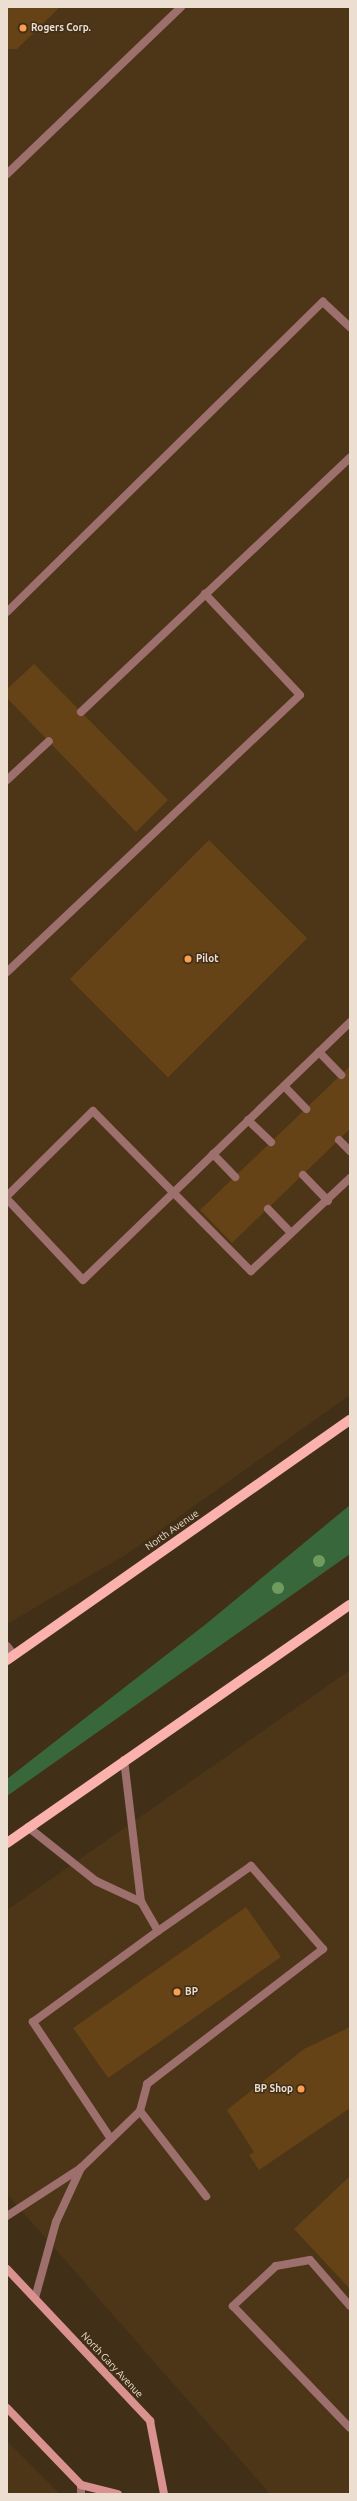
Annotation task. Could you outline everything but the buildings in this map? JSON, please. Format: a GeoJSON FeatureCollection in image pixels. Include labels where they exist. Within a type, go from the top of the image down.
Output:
{"type":"FeatureCollection","features":[{"type":"Feature","properties":{"kind":"main road","name":"North Avenue"},"geometry":{"type":"LineString","coordinates":[[10,1658],[350,1420]]}},
{"type":"Feature","properties":{"kind":"main road"},"geometry":{"type":"LineString","coordinates":[[7,1843],[124,1760],[350,1605]]}},
{"type":"Feature","properties":{"kind":"street","name":"North Gary Avenue"},"geometry":{"type":"LineString","coordinates":[[7,2269],[150,2421],[164,2494]]}},
{"type":"Feature","properties":{"kind":"street"},"geometry":{"type":"LineString","coordinates":[[7,2408],[82,2485],[118,2494]]}},
{"type":"Feature","properties":{"kind":"lane"},"geometry":{"type":"LineString","coordinates":[[7,174],[181,7]]}},
{"type":"Feature","properties":{"kind":"lane"},"geometry":{"type":"LineString","coordinates":[[7,612],[323,302],[350,327]]}},
{"type":"Feature","properties":{"kind":"lane"},"geometry":{"type":"LineString","coordinates":[[81,712],[350,458]]}},
{"type":"Feature","properties":{"kind":"lane"},"geometry":{"type":"LineString","coordinates":[[7,972],[300,695],[205,594]]}},
{"type":"Feature","properties":{"kind":"lane"},"geometry":{"type":"LineString","coordinates":[[7,780],[49,741]]}},
{"type":"Feature","properties":{"kind":"lane"},"geometry":{"type":"LineString","coordinates":[[350,1022],[173,1193],[82,1280],[7,1198],[94,1111],[173,1193],[251,1271],[291,1233],[328,1201],[350,1178]]}},
{"type":"Feature","properties":{"kind":"lane"},"geometry":{"type":"LineString","coordinates":[[319,1052],[341,1075]]}},
{"type":"Feature","properties":{"kind":"lane"},"geometry":{"type":"LineString","coordinates":[[284,1086],[306,1109]]}},
{"type":"Feature","properties":{"kind":"lane"},"geometry":{"type":"LineString","coordinates":[[248,1120],[270,1142]]}},
{"type":"Feature","properties":{"kind":"lane"},"geometry":{"type":"LineString","coordinates":[[339,1140],[350,1151]]}},
{"type":"Feature","properties":{"kind":"lane"},"geometry":{"type":"LineString","coordinates":[[213,1154],[235,1177]]}},
{"type":"Feature","properties":{"kind":"lane"},"geometry":{"type":"LineString","coordinates":[[303,1175],[328,1201]]}},
{"type":"Feature","properties":{"kind":"lane"},"geometry":{"type":"LineString","coordinates":[[268,1209],[291,1233]]}},
{"type":"Feature","properties":{"kind":"lane"},"geometry":{"type":"LineString","coordinates":[[7,1646],[10,1658]]}},
{"type":"Feature","properties":{"kind":"lane"},"geometry":{"type":"LineString","coordinates":[[124,1760],[141,1902],[158,1931]]}},
{"type":"Feature","properties":{"kind":"lane"},"geometry":{"type":"LineString","coordinates":[[28,1827],[96,1881],[141,1902]]}},
{"type":"Feature","properties":{"kind":"lane"},"geometry":{"type":"LineString","coordinates":[[7,2216],[81,2168],[140,2111],[147,2084],[323,1949],[251,1866],[158,1931],[33,2022],[111,2139]]}},
{"type":"Feature","properties":{"kind":"lane"},"geometry":{"type":"LineString","coordinates":[[140,2111],[206,2196]]}},
{"type":"Feature","properties":{"kind":"lane"},"geometry":{"type":"LineString","coordinates":[[35,2298],[56,2222],[81,2168]]}},
{"type":"Feature","properties":{"kind":"lane"},"geometry":{"type":"LineString","coordinates":[[350,2306],[310,2260],[276,2266],[233,2306],[350,2428]]}},
{"type":"Feature","properties":{"kind":"lane"},"geometry":{"type":"LineString","coordinates":[[81,2494],[82,2485]]}},
{"type":"Feature","properties":{"kind":"shaded area"},"geometry":{"type":"Polygon","coordinates":[[[7,7],[350,7],[350,1395],[127,1554],[7,1624],[7,7]]]}},
{"type":"Feature","properties":{"kind":"shaded area"},"geometry":{"type":"Polygon","coordinates":[[[350,1670],[350,2494],[270,2494],[7,2194],[7,1910],[350,1670]]]}},
{"type":"Feature","properties":{"kind":"shaded area"},"geometry":{"type":"Polygon","coordinates":[[[7,2441],[60,2494],[7,2494],[7,2441]]]}},
{"type":"Feature","properties":{"kind":"green space"},"geometry":{"type":"Polygon","coordinates":[[[350,1505],[350,1554],[7,1796],[7,1779],[206,1624],[350,1505]]]}},
{"type":"Feature","properties":{"kind":"place","name":"Rogers Corp."},"geometry":{"type":"Point","coordinates":[23,28]}},
{"type":"Feature","properties":{"kind":"place","name":"Pilot"},"geometry":{"type":"Point","coordinates":[188,959]}},
{"type":"Feature","properties":{"kind":"place","name":"BP"},"geometry":{"type":"Point","coordinates":[177,1992]}},
{"type":"Feature","properties":{"kind":"place","name":"BP Shop"},"geometry":{"type":"Point","coordinates":[301,2089]}}]}
